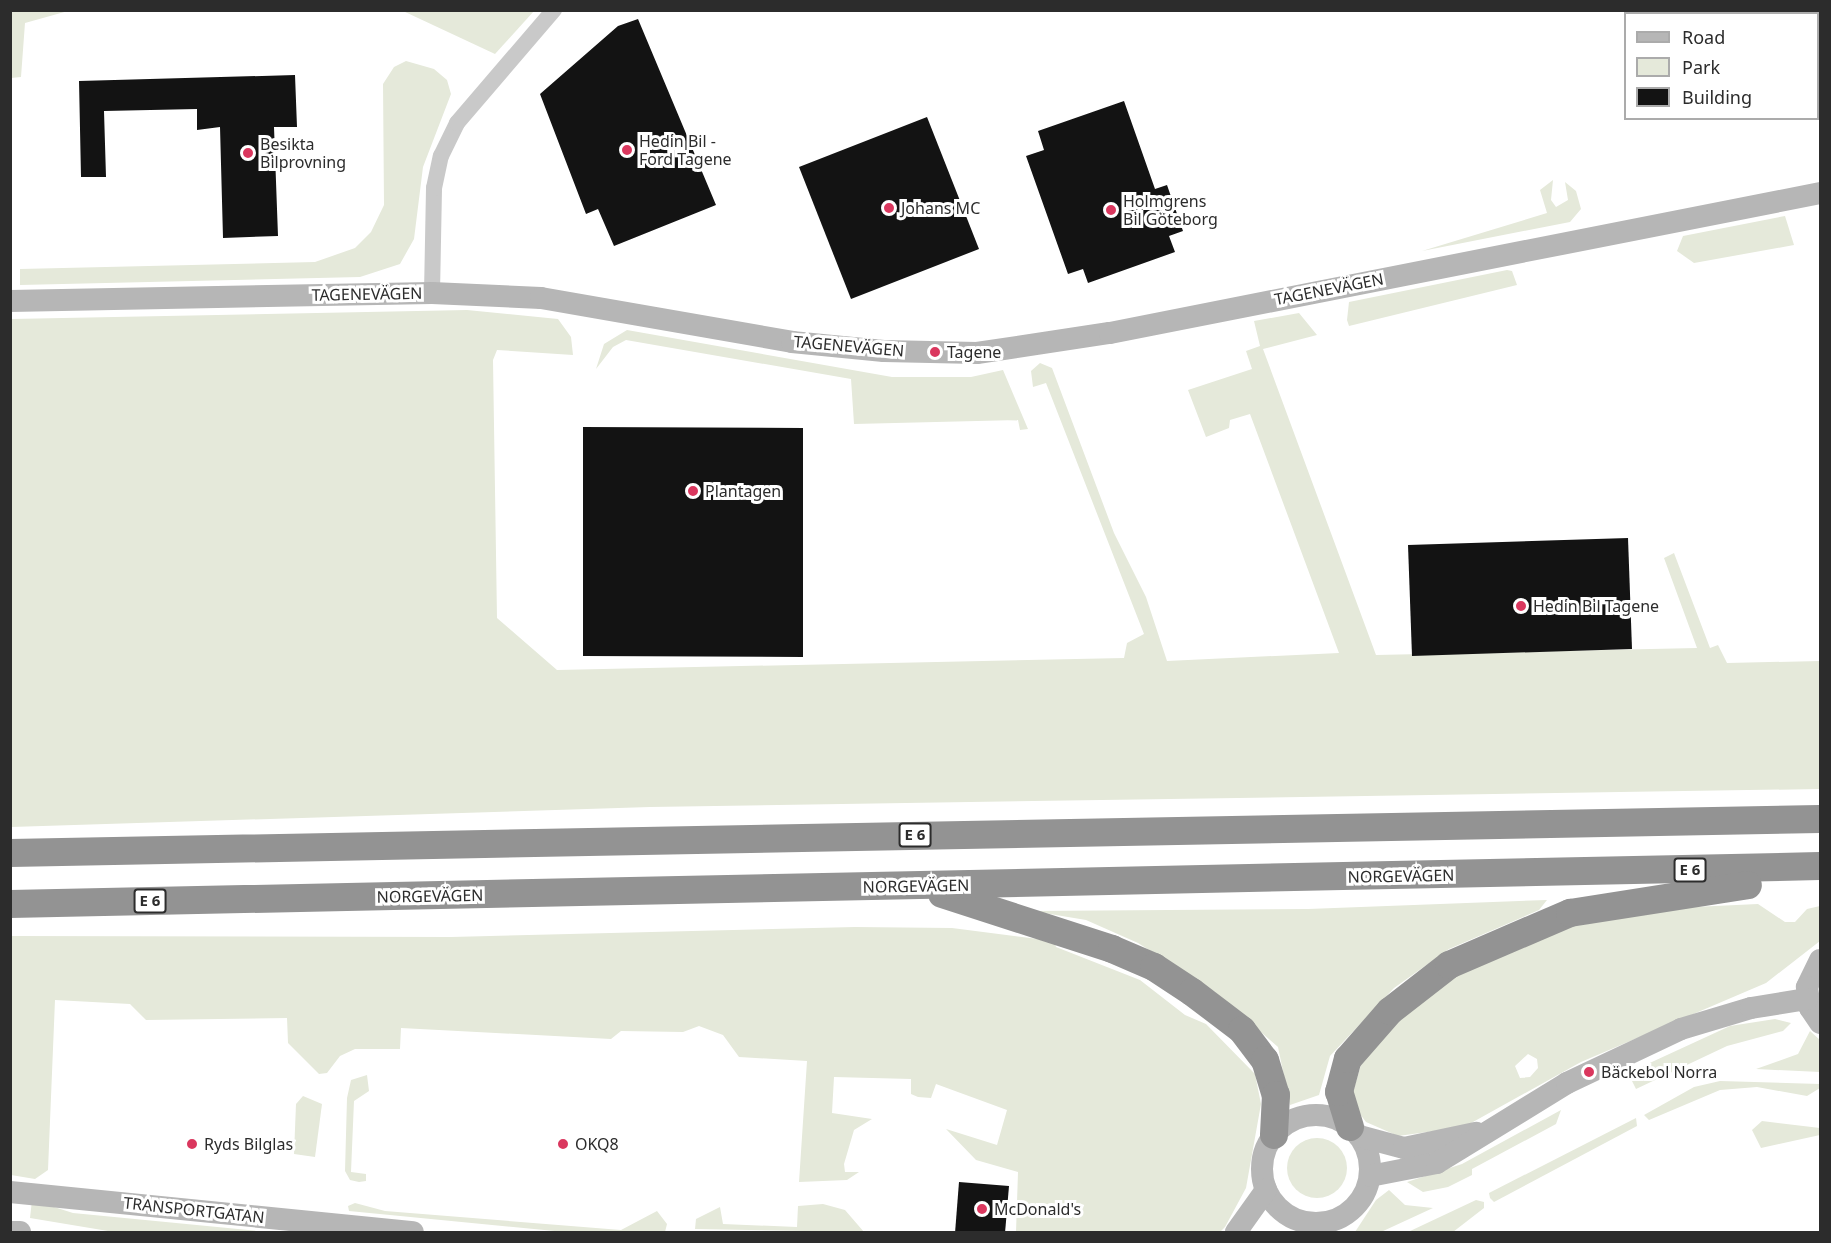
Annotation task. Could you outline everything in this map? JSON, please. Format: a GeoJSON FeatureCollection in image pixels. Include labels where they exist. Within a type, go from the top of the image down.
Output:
{"type":"FeatureCollection","features":[{"type":"Feature","properties":{"kind":"highway","name":"E 6"},"geometry":{"type":"LineString","coordinates":[[10,853],[1821,819]]}},
{"type":"Feature","properties":{"kind":"highway","name":"NORGEVÄGEN"},"geometry":{"type":"LineString","coordinates":[[10,904],[1821,866]]}},
{"type":"Feature","properties":{"kind":"highway"},"geometry":{"type":"LineString","coordinates":[[1354,1132],[1339,1092],[1348,1059],[1361,1040],[1418,986],[1484,946],[1570,913],[1602,906],[1821,876]]}},
{"type":"Feature","properties":{"kind":"highway"},"geometry":{"type":"LineString","coordinates":[[916,886],[1112,949],[1154,966],[1192,992],[1242,1030],[1265,1060],[1276,1095],[1274,1135]]}},
{"type":"Feature","properties":{"kind":"street"},"geometry":{"type":"LineString","coordinates":[[432,293],[434,188],[441,156],[457,123],[554,10]]}},
{"type":"Feature","properties":{"kind":"street","name":"TAGENEVÄGEN"},"geometry":{"type":"LineString","coordinates":[[10,301],[432,293],[541,298],[792,342],[884,351],[976,353],[1121,331],[1821,193]]}},
{"type":"Feature","properties":{"kind":"street"},"geometry":{"type":"LineString","coordinates":[[1821,960],[1808,977],[1807,999],[1821,1023]]}},
{"type":"Feature","properties":{"kind":"street"},"geometry":{"type":"LineString","coordinates":[[1370,1176],[1437,1163],[1567,1083],[1660,1038],[1736,1011],[1807,999]]}},
{"type":"Feature","properties":{"kind":"street"},"geometry":{"type":"LineString","coordinates":[[1354,1132],[1369,1155],[1370,1176],[1363,1197],[1342,1217],[1313,1224],[1286,1226],[1266,1190],[1264,1156],[1274,1135],[1290,1122],[1309,1116],[1329,1117],[1354,1132],[1404,1148],[1423,1147],[1498,1126]]}},
{"type":"Feature","properties":{"kind":"street"},"geometry":{"type":"LineString","coordinates":[[1236,1233],[1266,1190]]}},
{"type":"Feature","properties":{"kind":"street","name":"TRANSPORTGATAN"},"geometry":{"type":"LineString","coordinates":[[10,1192],[413,1233]]}},
{"type":"Feature","properties":{"kind":"street"},"geometry":{"type":"LineString","coordinates":[[10,1232],[20,1233]]}},
{"type":"Feature","properties":{"kind":"green space"},"geometry":{"type":"Polygon","coordinates":[[[11,10],[68,11],[25,23],[21,77],[11,78],[11,10]]]}},
{"type":"Feature","properties":{"kind":"green space"},"geometry":{"type":"Polygon","coordinates":[[[403,11],[534,11],[495,54],[403,11]]]}},
{"type":"Feature","properties":{"kind":"green space"},"geometry":{"type":"Polygon","coordinates":[[[406,61],[434,69],[447,80],[451,94],[423,167],[414,239],[400,264],[360,277],[20,285],[20,269],[315,262],[355,248],[371,232],[384,205],[383,84],[394,67],[406,61]]]}},
{"type":"Feature","properties":{"kind":"green space"},"geometry":{"type":"Polygon","coordinates":[[[1553,180],[1551,200],[1556,207],[1568,200],[1565,182],[1576,191],[1581,209],[1570,222],[1422,251],[1547,213],[1540,190],[1553,180]]]}},
{"type":"Feature","properties":{"kind":"green space"},"geometry":{"type":"Polygon","coordinates":[[[1785,216],[1794,245],[1694,263],[1677,251],[1683,236],[1785,216]]]}},
{"type":"Feature","properties":{"kind":"green space"},"geometry":{"type":"Polygon","coordinates":[[[1507,270],[1512,271],[1517,285],[1349,326],[1347,320],[1349,302],[1507,270]]]}},
{"type":"Feature","properties":{"kind":"green space"},"geometry":{"type":"Polygon","coordinates":[[[467,310],[558,319],[571,337],[573,355],[497,350],[493,360],[497,618],[557,670],[1124,658],[1127,643],[1144,634],[1046,383],[1033,387],[1031,371],[1040,363],[1052,368],[1114,533],[1146,597],[1167,661],[1339,653],[1250,414],[1230,420],[1229,428],[1206,437],[1188,390],[1252,369],[1246,351],[1260,346],[1254,321],[1299,313],[1317,335],[1263,349],[1376,655],[1697,648],[1664,558],[1674,553],[1710,648],[1718,645],[1727,663],[1820,661],[1820,789],[650,807],[11,827],[11,319],[467,310]]]}},
{"type":"Feature","properties":{"kind":"green space"},"geometry":{"type":"Polygon","coordinates":[[[627,330],[892,377],[971,377],[1003,370],[1028,429],[1020,430],[1018,420],[854,424],[851,379],[626,340],[613,347],[596,369],[604,344],[627,330]]]}},
{"type":"Feature","properties":{"kind":"green space"},"geometry":{"type":"Polygon","coordinates":[[[1547,900],[1539,910],[1449,949],[1394,988],[1330,1056],[1319,1095],[1290,1105],[1278,1047],[1215,992],[1138,943],[1086,920],[1032,911],[1308,909],[1547,900]]]}},
{"type":"Feature","properties":{"kind":"green space"},"geometry":{"type":"Polygon","coordinates":[[[1758,904],[1785,922],[1795,922],[1807,909],[1820,906],[1820,941],[1766,983],[1581,1062],[1464,1127],[1398,1136],[1366,1122],[1357,1110],[1353,1092],[1363,1058],[1380,1035],[1460,971],[1570,927],[1672,908],[1758,904]],[[1528,1054],[1515,1066],[1520,1078],[1530,1077],[1538,1068],[1537,1059],[1528,1054]]]}},
{"type":"Feature","properties":{"kind":"green space"},"geometry":{"type":"Polygon","coordinates":[[[855,927],[952,928],[1054,941],[1056,947],[1140,980],[1185,1015],[1206,1024],[1255,1074],[1261,1104],[1246,1188],[1225,1227],[1220,1232],[1016,1232],[1018,1172],[976,1160],[946,1129],[997,1145],[1007,1110],[936,1084],[931,1098],[918,1097],[911,1094],[911,1079],[834,1077],[832,1113],[872,1119],[854,1130],[844,1164],[845,1172],[859,1172],[847,1180],[799,1182],[807,1061],[739,1057],[723,1035],[699,1026],[683,1032],[621,1031],[611,1039],[401,1028],[400,1049],[355,1049],[340,1056],[327,1073],[319,1074],[288,1043],[287,1018],[146,1020],[130,1004],[55,1000],[48,1170],[35,1179],[11,1175],[10,936],[451,937],[855,927]]]}},
{"type":"Feature","properties":{"kind":"green space"},"geometry":{"type":"Polygon","coordinates":[[[1775,1019],[1791,1023],[1783,1031],[1727,1046],[1636,1089],[1628,1073],[1730,1026],[1775,1019]]]}},
{"type":"Feature","properties":{"kind":"green space"},"geometry":{"type":"Polygon","coordinates":[[[1810,1031],[1820,1040],[1820,1072],[1756,1069],[1798,1054],[1810,1031]]]}},
{"type":"Feature","properties":{"kind":"green space"},"geometry":{"type":"Polygon","coordinates":[[[367,1075],[369,1091],[354,1101],[351,1172],[366,1174],[366,1181],[359,1182],[350,1180],[345,1171],[347,1098],[351,1080],[367,1075]]]}},
{"type":"Feature","properties":{"kind":"green space"},"geometry":{"type":"Polygon","coordinates":[[[1720,1081],[1820,1084],[1820,1088],[1807,1096],[1757,1087],[1720,1090],[1649,1120],[1644,1115],[1694,1087],[1720,1081]]]}},
{"type":"Feature","properties":{"kind":"green space"},"geometry":{"type":"Polygon","coordinates":[[[303,1096],[322,1104],[315,1157],[294,1154],[296,1104],[303,1096]]]}},
{"type":"Feature","properties":{"kind":"green space"},"geometry":{"type":"Polygon","coordinates":[[[1561,1110],[1556,1124],[1472,1169],[1472,1175],[1448,1187],[1423,1192],[1407,1182],[1462,1164],[1561,1110]]]}},
{"type":"Feature","properties":{"kind":"green space"},"geometry":{"type":"Polygon","coordinates":[[[1636,1118],[1637,1126],[1494,1202],[1490,1198],[1489,1193],[1636,1118]]]}},
{"type":"Feature","properties":{"kind":"green space"},"geometry":{"type":"Polygon","coordinates":[[[1762,1121],[1820,1128],[1820,1135],[1761,1148],[1752,1130],[1762,1121]]]}},
{"type":"Feature","properties":{"kind":"green space"},"geometry":{"type":"Polygon","coordinates":[[[1317,1138],[1334,1143],[1342,1151],[1347,1168],[1342,1185],[1334,1193],[1317,1198],[1300,1193],[1292,1185],[1287,1168],[1292,1151],[1300,1143],[1317,1138]]]}},
{"type":"Feature","properties":{"kind":"green space"},"geometry":{"type":"Polygon","coordinates":[[[1389,1190],[1405,1205],[1433,1208],[1381,1232],[1355,1232],[1376,1200],[1389,1190]]]}},
{"type":"Feature","properties":{"kind":"green space"},"geometry":{"type":"Polygon","coordinates":[[[32,1200],[73,1213],[268,1232],[114,1232],[30,1218],[32,1200]]]}},
{"type":"Feature","properties":{"kind":"green space"},"geometry":{"type":"Polygon","coordinates":[[[1476,1200],[1484,1202],[1484,1208],[1453,1232],[1408,1232],[1476,1200]]]}},
{"type":"Feature","properties":{"kind":"green space"},"geometry":{"type":"Polygon","coordinates":[[[355,1203],[385,1211],[621,1230],[657,1211],[667,1224],[665,1232],[565,1232],[349,1211],[348,1206],[355,1203]]]}},
{"type":"Feature","properties":{"kind":"green space"},"geometry":{"type":"Polygon","coordinates":[[[823,1204],[845,1210],[864,1232],[695,1229],[696,1219],[720,1207],[723,1224],[797,1227],[798,1206],[823,1204]]]}},
{"type":"Feature","properties":{"kind":"building","name":"Hedin Bil - Ford Tagene"},"geometry":{"type":"Polygon","coordinates":[[[638,19],[716,205],[614,246],[598,209],[586,214],[540,94],[618,26],[638,19]]]}},
{"type":"Feature","properties":{"kind":"building","name":"Besikta Bilprovning"},"geometry":{"type":"Polygon","coordinates":[[[295,75],[297,127],[274,127],[278,236],[223,238],[220,127],[197,130],[197,109],[104,111],[106,177],[81,177],[79,81],[295,75]]]}},
{"type":"Feature","properties":{"kind":"building","name":"Holmgrens Bil Göteborg"},"geometry":{"type":"Polygon","coordinates":[[[1124,101],[1155,189],[1167,185],[1183,231],[1169,236],[1175,252],[1088,283],[1083,269],[1068,274],[1026,156],[1044,150],[1038,131],[1124,101]]]}},
{"type":"Feature","properties":{"kind":"building","name":"Johans MC"},"geometry":{"type":"Polygon","coordinates":[[[927,117],[979,249],[851,299],[799,167],[927,117]]]}},
{"type":"Feature","properties":{"kind":"building","name":"Plantagen"},"geometry":{"type":"Polygon","coordinates":[[[583,427],[803,428],[803,657],[583,656],[583,427]]]}},
{"type":"Feature","properties":{"kind":"building","name":"Hedin Bil Tagene"},"geometry":{"type":"Polygon","coordinates":[[[1628,538],[1632,649],[1412,656],[1408,545],[1628,538]]]}},
{"type":"Feature","properties":{"kind":"building","name":"McDonald's"},"geometry":{"type":"Polygon","coordinates":[[[959,1182],[1009,1186],[1005,1233],[955,1233],[959,1182]]]}},
{"type":"Feature","properties":{"kind":"place","name":"Hedin Bil - Ford Tagene"},"geometry":{"type":"Point","coordinates":[627,150]}},
{"type":"Feature","properties":{"kind":"place","name":"Besikta Bilprovning"},"geometry":{"type":"Point","coordinates":[248,153]}},
{"type":"Feature","properties":{"kind":"place","name":"Johans MC"},"geometry":{"type":"Point","coordinates":[889,208]}},
{"type":"Feature","properties":{"kind":"place","name":"Holmgrens Bil Göteborg"},"geometry":{"type":"Point","coordinates":[1111,210]}},
{"type":"Feature","properties":{"kind":"place","name":"Tagene"},"geometry":{"type":"Point","coordinates":[935,352]}},
{"type":"Feature","properties":{"kind":"place","name":"Plantagen"},"geometry":{"type":"Point","coordinates":[693,491]}},
{"type":"Feature","properties":{"kind":"place","name":"Hedin Bil Tagene"},"geometry":{"type":"Point","coordinates":[1521,606]}},
{"type":"Feature","properties":{"kind":"place","name":"Bäckebol Norra"},"geometry":{"type":"Point","coordinates":[1589,1072]}},
{"type":"Feature","properties":{"kind":"place","name":"Ryds Bilglas"},"geometry":{"type":"Point","coordinates":[192,1144]}},
{"type":"Feature","properties":{"kind":"place","name":"OKQ8"},"geometry":{"type":"Point","coordinates":[563,1144]}},
{"type":"Feature","properties":{"kind":"place","name":"McDonald's"},"geometry":{"type":"Point","coordinates":[982,1209]}}]}
